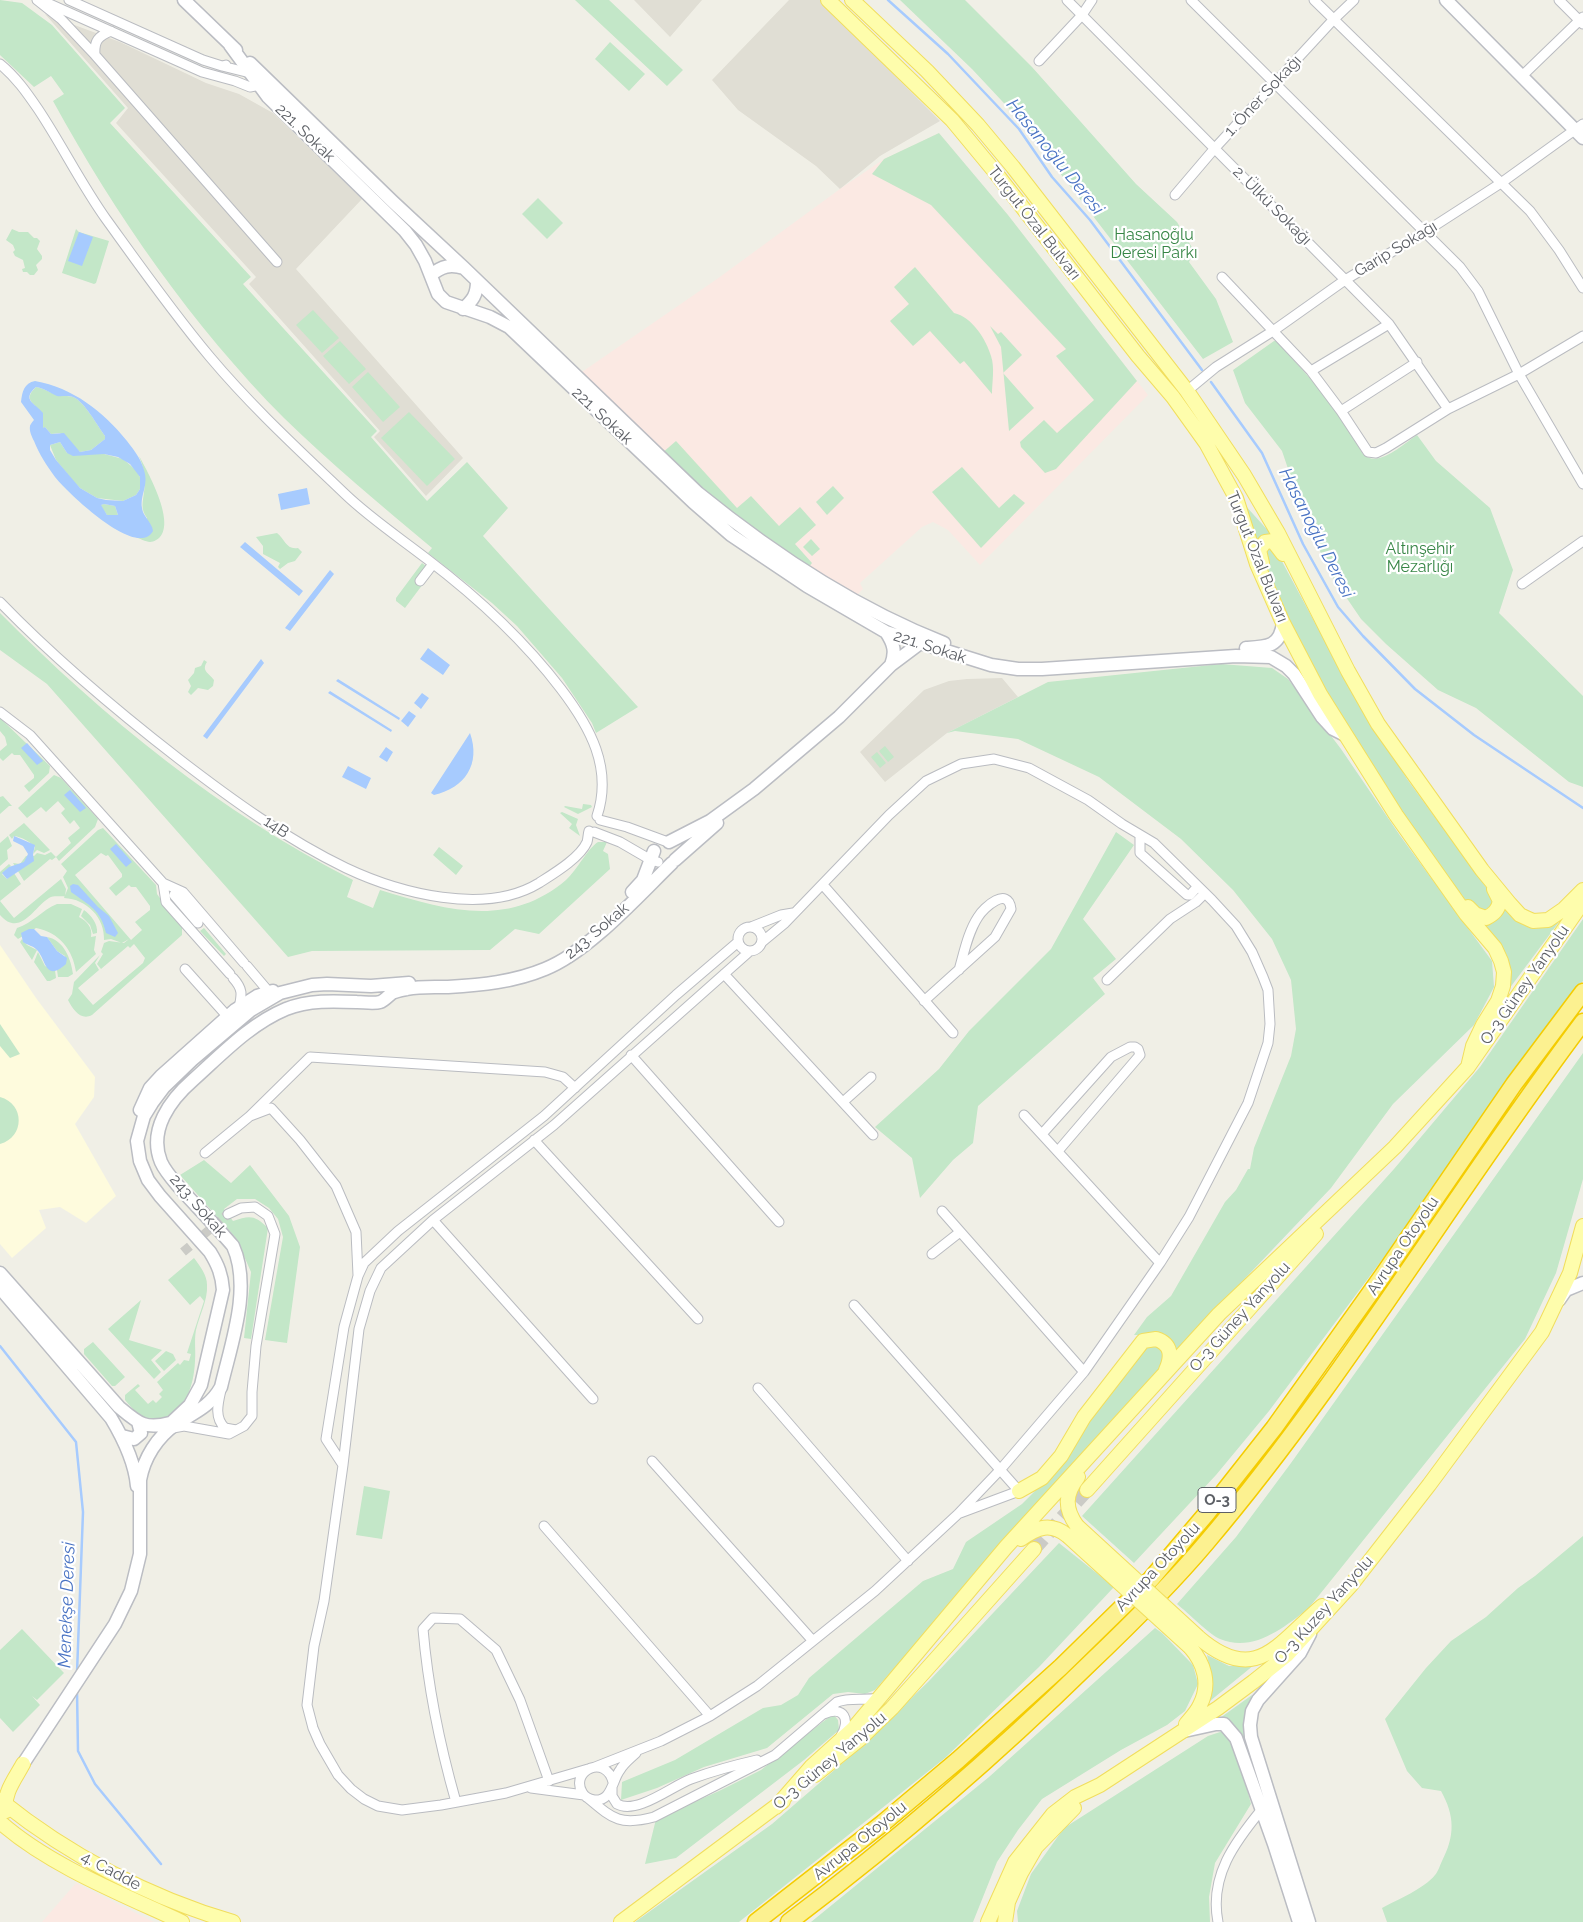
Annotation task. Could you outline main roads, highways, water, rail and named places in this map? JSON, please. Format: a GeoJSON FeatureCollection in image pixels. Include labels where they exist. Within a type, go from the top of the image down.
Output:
{"type":"FeatureCollection","features":[{"type":"Feature","properties":{"kind":"highway","name":"Avrupa Otoyolu"},"geometry":{"type":"LineString","coordinates":[[756,1922],[868,1835],[958,1760],[1061,1667],[1151,1579],[1207,1513],[1274,1428],[1383,1275],[1509,1092],[1583,992]]}},
{"type":"Feature","properties":{"kind":"highway","name":"Avrupa Otoyolu"},"geometry":{"type":"LineString","coordinates":[[789,1922],[898,1836],[1028,1724],[1140,1615],[1206,1543],[1287,1443],[1336,1376],[1542,1076],[1583,1022]]}},
{"type":"Feature","properties":{"kind":"main road","name":"Turgut Özal Bulvarı"},"geometry":{"type":"LineString","coordinates":[[828,0],[952,120],[995,172],[1138,356],[1173,397],[1206,443],[1236,498],[1257,564],[1283,623],[1344,736],[1396,815],[1466,914],[1495,948],[1504,972],[1503,986],[1498,1001],[1473,1046],[1468,1067]]}},
{"type":"Feature","properties":{"kind":"main road","name":"Turgut Özal Bulvarı"},"geometry":{"type":"LineString","coordinates":[[852,0],[927,71],[978,125],[1013,167],[1187,391],[1244,475],[1278,533],[1315,608],[1378,724],[1482,870],[1520,915],[1533,921],[1548,920],[1564,909],[1583,890]]}},
{"type":"Feature","properties":{"kind":"main road"},"geometry":{"type":"LineString","coordinates":[[1173,397],[1187,391]]}},
{"type":"Feature","properties":{"kind":"main road"},"geometry":{"type":"LineString","coordinates":[[1283,623],[1276,598],[1259,555],[1259,550],[1265,542],[1273,541],[1277,544],[1315,608]]}},
{"type":"Feature","properties":{"kind":"main road"},"geometry":{"type":"LineString","coordinates":[[1430,862],[1474,914],[1486,918],[1496,911],[1500,901],[1482,870]]}},
{"type":"Feature","properties":{"kind":"main road","name":"O-3 Güney Yanyolu"},"geometry":{"type":"LineString","coordinates":[[1087,1490],[1251,1305],[1468,1067],[1583,902]]}},
{"type":"Feature","properties":{"kind":"main road"},"geometry":{"type":"LineString","coordinates":[[776,1807],[811,1767],[853,1728],[978,1581],[1131,1409],[1220,1314],[1396,1147]]}},
{"type":"Feature","properties":{"kind":"main road","name":"O-3 Kuzey Yanyolu"},"geometry":{"type":"LineString","coordinates":[[988,1922],[1016,1862],[1031,1840],[1053,1814],[1075,1797],[1100,1785],[1218,1708],[1253,1682],[1287,1655],[1351,1585],[1542,1332],[1581,1248],[1583,1226]]}},
{"type":"Feature","properties":{"kind":"main road"},"geometry":{"type":"LineString","coordinates":[[1019,1491],[1042,1478],[1061,1456],[1084,1417],[1144,1341],[1156,1339],[1170,1350],[1171,1360],[1165,1373]]}},
{"type":"Feature","properties":{"kind":"main road"},"geometry":{"type":"LineString","coordinates":[[1072,1531],[1067,1503],[1072,1485],[1131,1409]]}},
{"type":"Feature","properties":{"kind":"main road"},"geometry":{"type":"LineString","coordinates":[[978,1581],[1022,1539],[1038,1528],[1072,1531],[1194,1642],[1227,1657],[1253,1660],[1262,1657],[1274,1649],[1324,1604],[1351,1585]]}},
{"type":"Feature","properties":{"kind":"main road","name":"O-3 Güney Yanyolu"},"geometry":{"type":"LineString","coordinates":[[621,1922],[776,1807],[860,1739],[892,1708],[1034,1549]]}},
{"type":"Feature","properties":{"kind":"main road"},"geometry":{"type":"LineString","coordinates":[[1181,1731],[1201,1704],[1206,1686],[1204,1668],[1194,1642]]}},
{"type":"Feature","properties":{"kind":"main road"},"geometry":{"type":"LineString","coordinates":[[0,1780],[14,1773],[23,1764]]}},
{"type":"Feature","properties":{"kind":"main road"},"geometry":{"type":"LineString","coordinates":[[15,1835],[6,1817],[2,1801],[23,1764]]}},
{"type":"Feature","properties":{"kind":"main road"},"geometry":{"type":"LineString","coordinates":[[23,1764],[15,1788],[16,1799],[29,1821]]}},
{"type":"Feature","properties":{"kind":"main road"},"geometry":{"type":"LineString","coordinates":[[1005,1922],[1008,1902],[1021,1873],[1036,1848],[1066,1815],[1100,1785]]}},
{"type":"Feature","properties":{"kind":"main road","name":"4. Cadde"},"geometry":{"type":"LineString","coordinates":[[2,1801],[89,1860],[128,1881],[175,1902],[233,1922]]}},
{"type":"Feature","properties":{"kind":"main road","name":"4. Cadde"},"geometry":{"type":"LineString","coordinates":[[0,1822],[15,1835],[97,1882],[182,1922]]}},
{"type":"Feature","properties":{"kind":"main road"},"geometry":{"type":"LineString","coordinates":[[616,1922],[638,1910]]}},
{"type":"Feature","properties":{"kind":"water"},"geometry":{"type":"Polygon","coordinates":[[[79,232],[93,237],[82,266],[68,261],[79,232]]]}},
{"type":"Feature","properties":{"kind":"water"},"geometry":{"type":"Polygon","coordinates":[[[31,382],[49,384],[86,402],[118,430],[132,448],[139,458],[146,481],[142,508],[153,531],[145,538],[133,537],[118,531],[73,496],[55,477],[36,446],[30,430],[30,425],[34,420],[21,402],[24,388],[31,382]],[[36,387],[32,391],[30,398],[33,404],[43,413],[43,428],[45,427],[51,434],[64,433],[80,452],[91,450],[105,439],[105,436],[90,414],[77,399],[71,396],[57,396],[36,387]],[[60,442],[50,445],[50,450],[56,460],[80,488],[97,498],[123,501],[136,495],[140,489],[140,477],[130,464],[118,457],[104,454],[73,456],[67,453],[60,442]],[[101,505],[107,515],[118,515],[115,506],[101,505]]]}},
{"type":"Feature","properties":{"kind":"water"},"geometry":{"type":"Polygon","coordinates":[[[307,488],[310,504],[281,510],[278,494],[307,488]]]}},
{"type":"Feature","properties":{"kind":"water"},"geometry":{"type":"Polygon","coordinates":[[[245,542],[303,591],[299,596],[240,547],[245,542]]]}},
{"type":"Feature","properties":{"kind":"water"},"geometry":{"type":"Polygon","coordinates":[[[330,570],[334,574],[290,631],[285,628],[330,570]]]}},
{"type":"Feature","properties":{"kind":"water"},"geometry":{"type":"Polygon","coordinates":[[[428,648],[450,665],[443,675],[420,659],[428,648]]]}},
{"type":"Feature","properties":{"kind":"water"},"geometry":{"type":"Polygon","coordinates":[[[261,659],[264,663],[207,739],[203,736],[261,659]]]}},
{"type":"Feature","properties":{"kind":"water"},"geometry":{"type":"Polygon","coordinates":[[[338,679],[400,718],[399,720],[336,681],[338,679]]]}},
{"type":"Feature","properties":{"kind":"water"},"geometry":{"type":"Polygon","coordinates":[[[330,691],[392,730],[391,732],[328,693],[330,691]]]}},
{"type":"Feature","properties":{"kind":"water"},"geometry":{"type":"Polygon","coordinates":[[[422,693],[429,698],[421,709],[414,703],[422,693]]]}},
{"type":"Feature","properties":{"kind":"water"},"geometry":{"type":"Polygon","coordinates":[[[409,711],[416,716],[408,727],[401,721],[409,711]]]}},
{"type":"Feature","properties":{"kind":"water"},"geometry":{"type":"Polygon","coordinates":[[[470,733],[473,755],[468,773],[454,787],[434,795],[431,793],[470,733]]]}},
{"type":"Feature","properties":{"kind":"water"},"geometry":{"type":"Polygon","coordinates":[[[27,743],[43,761],[37,765],[21,748],[27,743]]]}},
{"type":"Feature","properties":{"kind":"water"},"geometry":{"type":"Polygon","coordinates":[[[386,747],[393,752],[387,762],[379,757],[386,747]]]}},
{"type":"Feature","properties":{"kind":"water"},"geometry":{"type":"Polygon","coordinates":[[[348,766],[371,778],[366,789],[342,777],[348,766]]]}},
{"type":"Feature","properties":{"kind":"water"},"geometry":{"type":"Polygon","coordinates":[[[70,790],[86,808],[80,812],[64,795],[70,790]]]}},
{"type":"Feature","properties":{"kind":"water"},"geometry":{"type":"Polygon","coordinates":[[[14,836],[35,845],[34,861],[7,879],[2,873],[9,867],[24,862],[28,854],[23,846],[13,841],[14,836]]]}},
{"type":"Feature","properties":{"kind":"water"},"geometry":{"type":"Polygon","coordinates":[[[116,844],[132,862],[126,867],[110,849],[116,844]]]}},
{"type":"Feature","properties":{"kind":"water"},"geometry":{"type":"Polygon","coordinates":[[[73,884],[78,885],[109,916],[118,933],[115,937],[106,933],[97,913],[71,892],[70,886],[73,884]]]}},
{"type":"Feature","properties":{"kind":"water"},"geometry":{"type":"Polygon","coordinates":[[[34,929],[41,936],[47,937],[57,951],[67,958],[66,964],[54,971],[47,968],[37,950],[23,942],[21,933],[34,929]]]}},
{"type":"Feature","properties":{"kind":"waterway","name":"Hasanoğlu Deresi"},"geometry":{"type":"LineString","coordinates":[[888,0],[948,54],[1019,129],[1052,177],[1090,220],[1202,370]]}},
{"type":"Feature","properties":{"kind":"waterway","name":"Hasanoğlu Deresi"},"geometry":{"type":"LineString","coordinates":[[1211,382],[1262,453],[1303,544],[1338,607],[1363,636],[1415,689],[1474,735],[1583,808]]}},
{"type":"Feature","properties":{"kind":"waterway","name":"Menekşe Deresi"},"geometry":{"type":"LineString","coordinates":[[0,1346],[76,1442],[83,1512],[77,1673]]}},
{"type":"Feature","properties":{"kind":"waterway","name":"Menekşe Deresi"},"geometry":{"type":"LineString","coordinates":[[77,1691],[78,1751],[95,1784],[161,1864]]}},
{"type":"Feature","properties":{"kind":"tunnel"},"geometry":{"type":"LineString","coordinates":[[183,1252],[228,1214]]}},
{"type":"Feature","properties":{"kind":"tunnel"},"geometry":{"type":"LineString","coordinates":[[1034,1549],[1087,1490]]}},
{"type":"Feature","properties":{"kind":"park label","name":"Hasanoğlu Deresi Parkı"},"geometry":{"type":"Point","coordinates":[1154,244]}},
{"type":"Feature","properties":{"kind":"park label","name":"Altınşehir Mezarlığı"},"geometry":{"type":"Point","coordinates":[1420,558]}}]}
